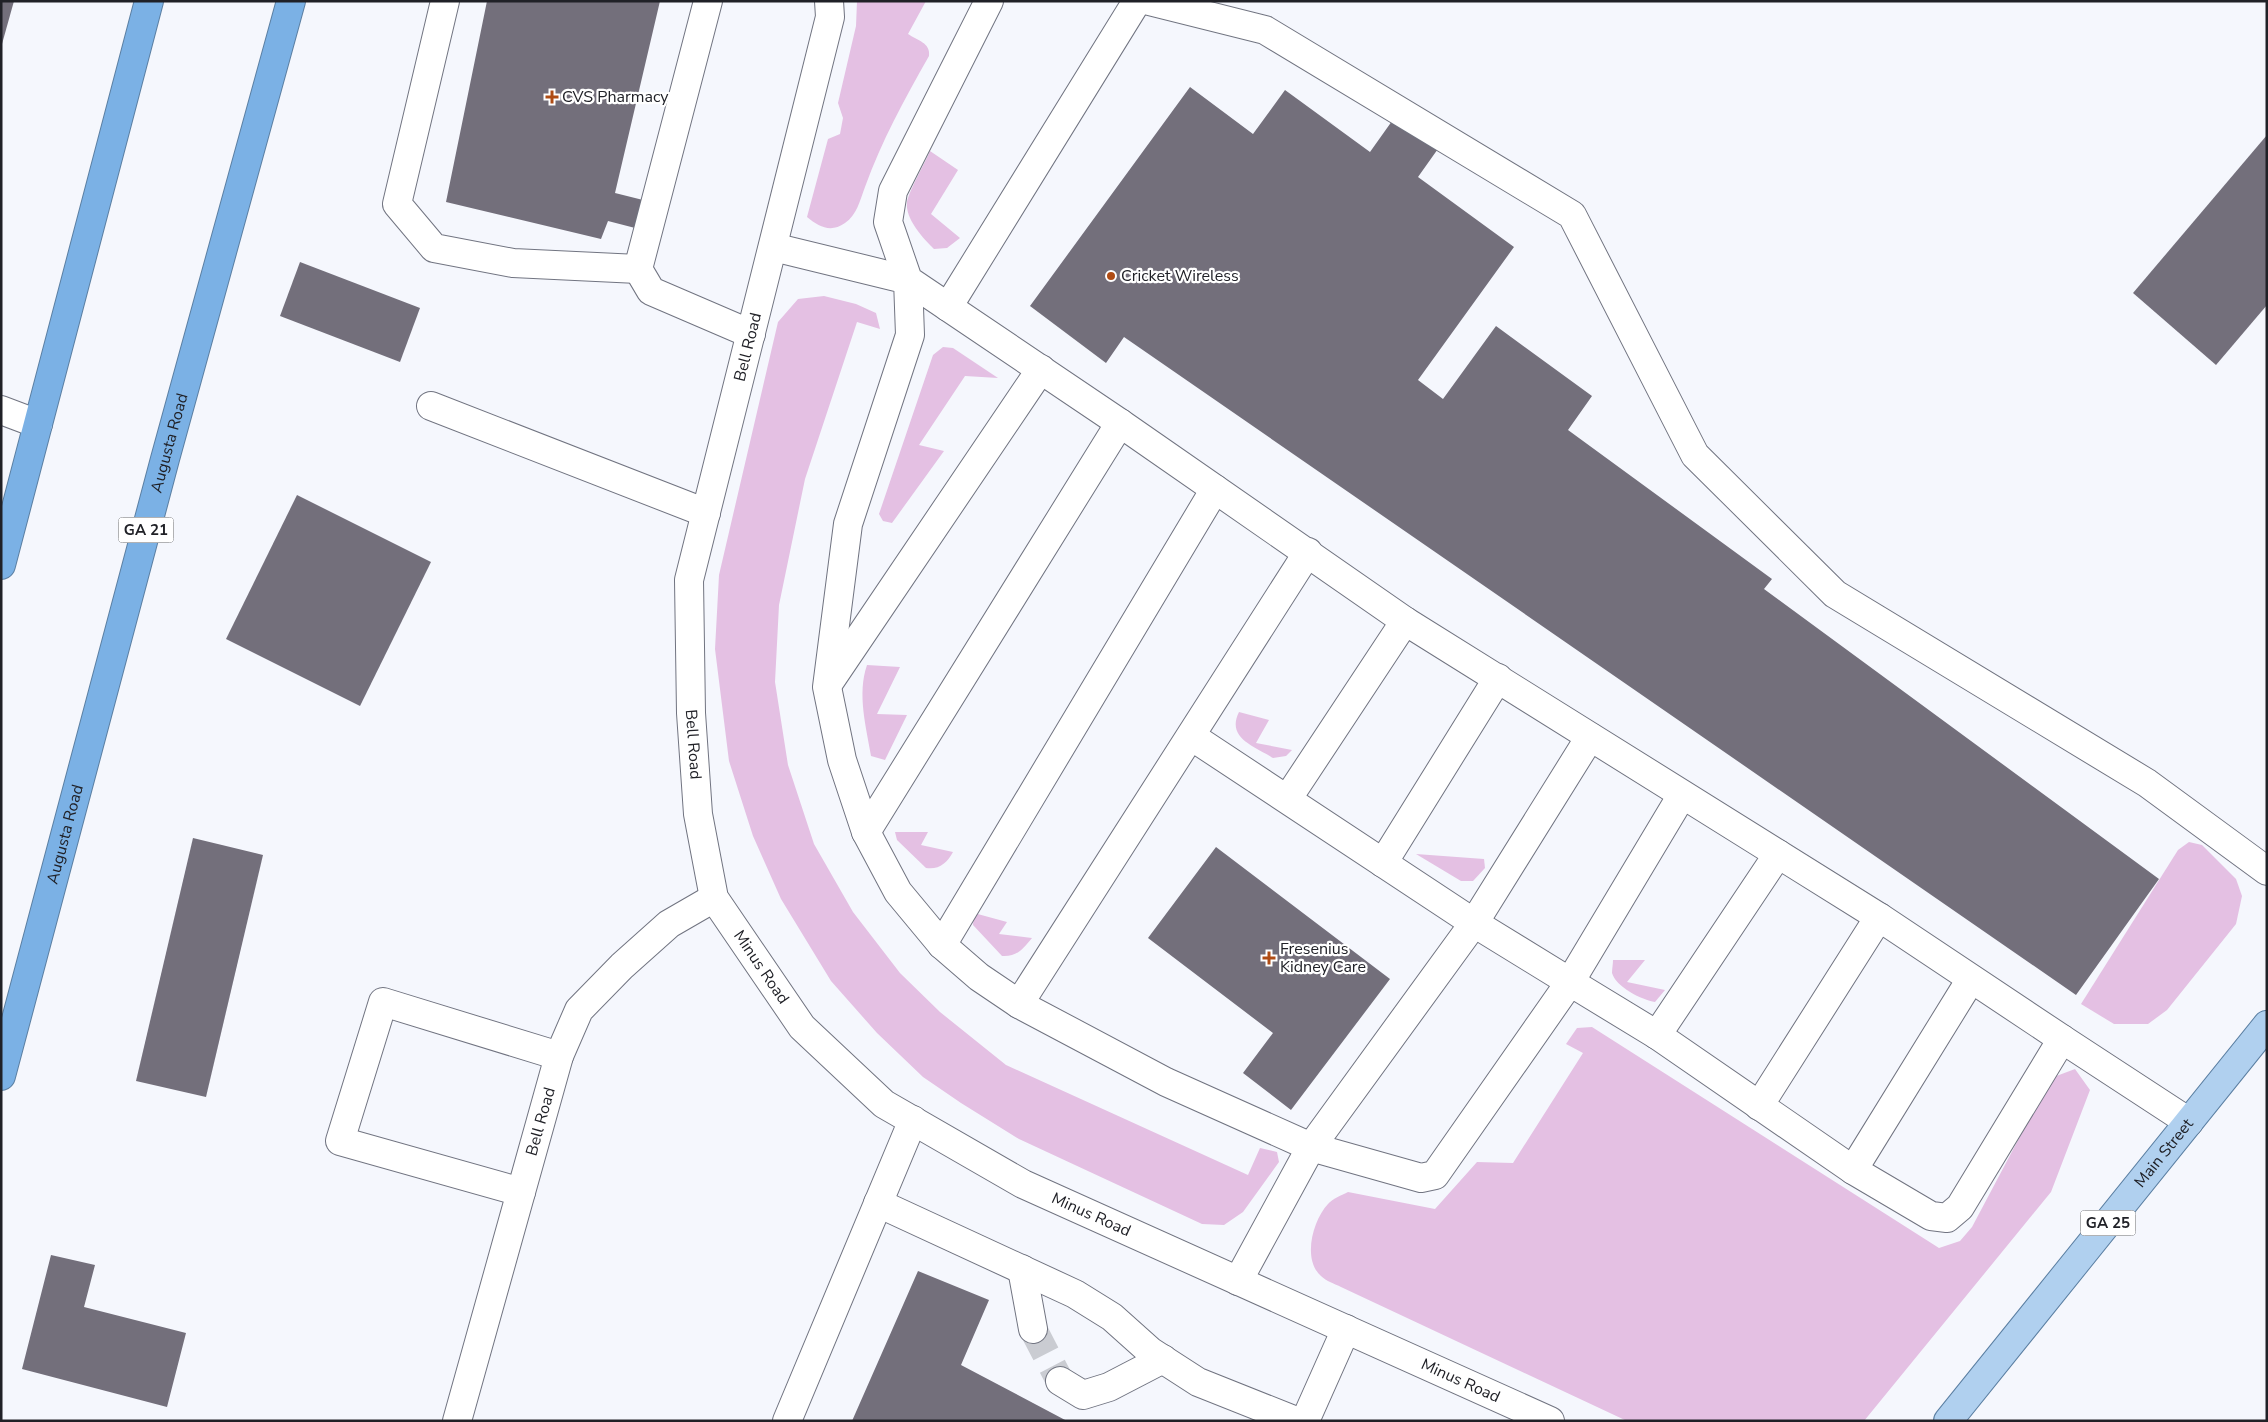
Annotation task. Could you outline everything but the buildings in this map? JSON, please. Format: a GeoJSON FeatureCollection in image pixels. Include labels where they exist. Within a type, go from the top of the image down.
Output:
{"type":"FeatureCollection","features":[{"type":"Feature","properties":{"kind":"highway"},"geometry":{"type":"LineString","coordinates":[[1,565],[149,1]]}},
{"type":"Feature","properties":{"kind":"highway","name":"Augusta Road"},"geometry":{"type":"LineString","coordinates":[[3,1074],[165,460],[291,1]]}},
{"type":"Feature","properties":{"kind":"main road","name":"Main Street"},"geometry":{"type":"LineString","coordinates":[[1948,1421],[2267,1025]]}},
{"type":"Feature","properties":{"kind":"street"},"geometry":{"type":"LineString","coordinates":[[445,1],[397,204],[434,248],[513,263],[638,269]]}},
{"type":"Feature","properties":{"kind":"street"},"geometry":{"type":"LineString","coordinates":[[708,1],[638,269],[651,291],[751,334]]}},
{"type":"Feature","properties":{"kind":"street","name":"Bell Road"},"geometry":{"type":"LineString","coordinates":[[457,1421],[558,1056],[579,1010],[622,966],[669,924],[714,898],[698,814],[691,712],[689,580],[830,17],[829,1]]}},
{"type":"Feature","properties":{"kind":"street"},"geometry":{"type":"LineString","coordinates":[[989,1],[893,191],[888,222],[908,280],[910,335],[848,524],[827,686],[842,760],[866,832],[898,892],[942,945],[978,976],[1018,1004],[1166,1082],[1311,1148],[1421,1178],[1435,1175],[1570,982],[1682,795]]}},
{"type":"Feature","properties":{"kind":"street"},"geometry":{"type":"LineString","coordinates":[[948,307],[1136,1]]}},
{"type":"Feature","properties":{"kind":"street"},"geometry":{"type":"LineString","coordinates":[[1149,1],[1265,30],[1572,215],[1695,455],[1835,594],[2147,783],[2267,871]]}},
{"type":"Feature","properties":{"kind":"street"},"geometry":{"type":"LineString","coordinates":[[773,246],[908,280],[1120,423],[1405,621],[1879,917],[2189,1122]]}},
{"type":"Feature","properties":{"kind":"street"},"geometry":{"type":"LineString","coordinates":[[827,686],[1041,369]]}},
{"type":"Feature","properties":{"kind":"street"},"geometry":{"type":"LineString","coordinates":[[431,406],[706,513]]}},
{"type":"Feature","properties":{"kind":"street"},"geometry":{"type":"LineString","coordinates":[[1,410],[38,424]]}},
{"type":"Feature","properties":{"kind":"street"},"geometry":{"type":"LineString","coordinates":[[866,832],[1120,423]]}},
{"type":"Feature","properties":{"kind":"street"},"geometry":{"type":"LineString","coordinates":[[942,945],[1215,489]]}},
{"type":"Feature","properties":{"kind":"street"},"geometry":{"type":"LineString","coordinates":[[1018,1004],[1308,552]]}},
{"type":"Feature","properties":{"kind":"street"},"geometry":{"type":"LineString","coordinates":[[1288,798],[1405,621]]}},
{"type":"Feature","properties":{"kind":"street"},"geometry":{"type":"LineString","coordinates":[[1383,863],[1498,678]]}},
{"type":"Feature","properties":{"kind":"street"},"geometry":{"type":"LineString","coordinates":[[1191,736],[1288,798],[1474,923],[1657,1035],[1852,1170],[1931,1216],[1947,1218],[1960,1207],[2062,1039]]}},
{"type":"Feature","properties":{"kind":"street"},"geometry":{"type":"LineString","coordinates":[[1238,1281],[1311,1148],[1474,923],[1590,738]]}},
{"type":"Feature","properties":{"kind":"street"},"geometry":{"type":"LineString","coordinates":[[1657,1035],[1778,854]]}},
{"type":"Feature","properties":{"kind":"street","name":"Minus Road"},"geometry":{"type":"LineString","coordinates":[[714,898],[802,1027],[884,1104],[1023,1184],[1550,1421]]}},
{"type":"Feature","properties":{"kind":"street"},"geometry":{"type":"LineString","coordinates":[[1759,1106],[1879,917]]}},
{"type":"Feature","properties":{"kind":"street"},"geometry":{"type":"LineString","coordinates":[[1852,1170],[1971,979]]}},
{"type":"Feature","properties":{"kind":"street"},"geometry":{"type":"LineString","coordinates":[[521,1192],[340,1141],[384,1002],[558,1056]]}},
{"type":"Feature","properties":{"kind":"street"},"geometry":{"type":"LineString","coordinates":[[787,1421],[913,1120]]}},
{"type":"Feature","properties":{"kind":"street"},"geometry":{"type":"LineString","coordinates":[[878,1203],[1075,1294],[1112,1317],[1150,1351],[1198,1382],[1296,1421]]}},
{"type":"Feature","properties":{"kind":"street"},"geometry":{"type":"LineString","coordinates":[[1022,1269],[1033,1329]]}},
{"type":"Feature","properties":{"kind":"street"},"geometry":{"type":"LineString","coordinates":[[1305,1421],[1346,1329]]}},
{"type":"Feature","properties":{"kind":"street"},"geometry":{"type":"LineString","coordinates":[[1060,1381],[1083,1395],[1109,1387],[1163,1359]]}},
{"type":"Feature","properties":{"kind":"shaded area"},"geometry":{"type":"Polygon","coordinates":[[[857,1],[926,1],[908,34],[926,45],[929,56],[886,136],[855,212],[849,220],[840,226],[825,228],[807,217],[828,139],[840,134],[843,118],[838,103],[856,26],[857,1]]]}},
{"type":"Feature","properties":{"kind":"shaded area"},"geometry":{"type":"Polygon","coordinates":[[[930,151],[958,170],[931,214],[960,238],[947,248],[934,249],[916,228],[907,208],[911,191],[930,151]]]}},
{"type":"Feature","properties":{"kind":"shaded area"},"geometry":{"type":"Polygon","coordinates":[[[824,296],[856,304],[876,313],[880,329],[857,322],[805,479],[779,605],[775,682],[788,765],[814,844],[853,912],[900,973],[940,1012],[1006,1065],[1248,1175],[1260,1148],[1277,1152],[1279,1162],[1243,1212],[1224,1225],[1202,1224],[1019,1139],[923,1077],[877,1033],[831,981],[781,899],[753,836],[729,761],[715,649],[719,575],[778,322],[798,299],[824,296]]]}},
{"type":"Feature","properties":{"kind":"shaded area"},"geometry":{"type":"Polygon","coordinates":[[[943,347],[953,348],[998,378],[965,376],[919,445],[944,451],[892,523],[883,521],[879,514],[933,355],[943,347]]]}},
{"type":"Feature","properties":{"kind":"shaded area"},"geometry":{"type":"Polygon","coordinates":[[[867,665],[900,667],[877,714],[907,715],[885,760],[871,756],[863,699],[864,676],[867,665]]]}},
{"type":"Feature","properties":{"kind":"shaded area"},"geometry":{"type":"Polygon","coordinates":[[[1239,712],[1269,720],[1256,743],[1292,750],[1286,756],[1273,758],[1250,745],[1239,735],[1236,728],[1239,712]]]}},
{"type":"Feature","properties":{"kind":"shaded area"},"geometry":{"type":"Polygon","coordinates":[[[895,832],[928,832],[921,845],[953,852],[939,867],[926,868],[897,840],[895,832]]]}},
{"type":"Feature","properties":{"kind":"shaded area"},"geometry":{"type":"Polygon","coordinates":[[[2189,842],[2202,845],[2236,879],[2242,896],[2236,924],[2167,1010],[2148,1024],[2114,1024],[2081,1004],[2178,850],[2189,842]]]}},
{"type":"Feature","properties":{"kind":"shaded area"},"geometry":{"type":"Polygon","coordinates":[[[1416,854],[1484,859],[1485,868],[1473,881],[1461,881],[1416,854]]]}},
{"type":"Feature","properties":{"kind":"shaded area"},"geometry":{"type":"Polygon","coordinates":[[[974,913],[1007,922],[999,934],[1032,938],[1016,954],[1002,956],[973,925],[974,913]]]}},
{"type":"Feature","properties":{"kind":"shaded area"},"geometry":{"type":"Polygon","coordinates":[[[1613,960],[1645,960],[1627,982],[1665,990],[1655,1002],[1643,999],[1630,992],[1614,978],[1612,973],[1613,960]]]}},
{"type":"Feature","properties":{"kind":"shaded area"},"geometry":{"type":"Polygon","coordinates":[[[1592,1027],[1939,1248],[1960,1241],[1972,1227],[2051,1078],[2075,1069],[2090,1090],[2051,1192],[1864,1421],[1627,1421],[1328,1281],[1315,1269],[1311,1250],[1314,1229],[1323,1211],[1332,1200],[1348,1192],[1435,1209],[1477,1162],[1513,1163],[1583,1053],[1566,1044],[1577,1028],[1592,1027]]]}},
{"type":"Feature","properties":{"kind":"tunnel"},"geometry":{"type":"LineString","coordinates":[[1033,1329],[1060,1381]]}},
{"type":"Feature","properties":{"kind":"place","name":"CVS Pharmacy"},"geometry":{"type":"Point","coordinates":[552,97]}},
{"type":"Feature","properties":{"kind":"place","name":"Cricket Wireless"},"geometry":{"type":"Point","coordinates":[1111,276]}},
{"type":"Feature","properties":{"kind":"place","name":"Fresenius Kidney Care"},"geometry":{"type":"Point","coordinates":[1269,958]}}]}
